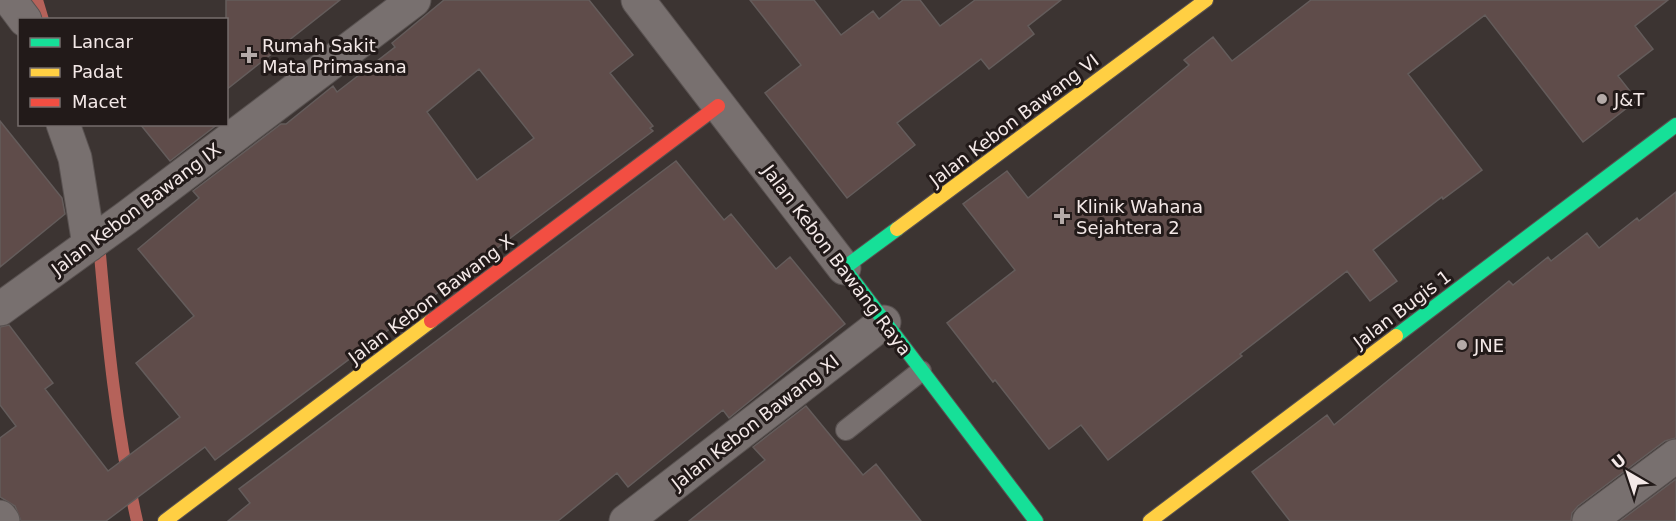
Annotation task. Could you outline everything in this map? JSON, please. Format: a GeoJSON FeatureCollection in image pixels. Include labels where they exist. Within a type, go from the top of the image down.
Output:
{"type":"FeatureCollection","features":[{"type":"Feature","properties":{"kind":"street"},"geometry":{"type":"LineString","coordinates":[[10,0],[24,18]]}},
{"type":"Feature","properties":{"kind":"street","name":"Jalan Kebon Bawang IX"},"geometry":{"type":"LineString","coordinates":[[0,309],[126,218],[414,0]]}},
{"type":"Feature","properties":{"kind":"street","name":"Jalan Kebon Bawang Raya"},"geometry":{"type":"LineString","coordinates":[[638,0],[1036,521]]}},
{"type":"Feature","properties":{"kind":"street","name":"Jalan Kebon Bawang VI"},"geometry":{"type":"LineString","coordinates":[[844,268],[1206,0]]}},
{"type":"Feature","properties":{"kind":"street","name":"Jalan Kebon Bawang X"},"geometry":{"type":"LineString","coordinates":[[165,521],[718,106]]}},
{"type":"Feature","properties":{"kind":"street","name":"Jalan Bugis 1"},"geometry":{"type":"LineString","coordinates":[[1150,521],[1676,125]]}},
{"type":"Feature","properties":{"kind":"street"},"geometry":{"type":"LineString","coordinates":[[64,126],[75,158],[90,244]]}},
{"type":"Feature","properties":{"kind":"street","name":"Jalan Kebon Bawang XI"},"geometry":{"type":"LineString","coordinates":[[626,521],[884,322]]}},
{"type":"Feature","properties":{"kind":"street"},"geometry":{"type":"LineString","coordinates":[[1589,521],[1676,456]]}},
{"type":"Feature","properties":{"kind":"street"},"geometry":{"type":"LineString","coordinates":[[0,517],[3,521]]}},
{"type":"Feature","properties":{"kind":"lane"},"geometry":{"type":"LineString","coordinates":[[846,430],[921,371]]}},
{"type":"Feature","properties":{"kind":"building","name":"Rumah Sakit Mata Primasana"},"geometry":{"type":"Polygon","coordinates":[[[226,0],[340,0],[228,88],[228,18],[226,18],[226,0]]]}},
{"type":"Feature","properties":{"kind":"building"},"geometry":{"type":"Polygon","coordinates":[[[444,0],[589,0],[633,55],[610,73],[653,126],[650,128],[653,131],[215,460],[205,447],[106,521],[21,521],[15,506],[0,497],[0,438],[16,426],[0,405],[0,327],[9,325],[53,383],[45,389],[108,471],[180,417],[136,363],[194,316],[138,249],[199,198],[193,191],[281,124],[286,124],[333,86],[337,92],[395,47],[392,43],[444,0]],[[479,69],[427,112],[477,180],[534,138],[479,69]]]}},
{"type":"Feature","properties":{"kind":"building"},"geometry":{"type":"Polygon","coordinates":[[[750,0],[814,0],[841,35],[873,11],[879,19],[903,0],[920,0],[940,26],[975,0],[1061,0],[1028,26],[1034,34],[989,69],[981,59],[897,123],[915,145],[847,198],[765,93],[801,65],[750,0]]]}},
{"type":"Feature","properties":{"kind":"building"},"geometry":{"type":"Polygon","coordinates":[[[1311,0],[1668,0],[1635,26],[1653,49],[1618,76],[1637,100],[1583,142],[1485,15],[1408,74],[1482,170],[1443,199],[1442,197],[1373,250],[1397,281],[1370,301],[1347,271],[1108,460],[1081,425],[1049,449],[947,323],[1015,270],[963,204],[1007,171],[1028,198],[1189,65],[1184,60],[1213,37],[1232,61],[1311,0]]]}},
{"type":"Feature","properties":{"kind":"building"},"geometry":{"type":"Polygon","coordinates":[[[0,121],[62,198],[65,214],[0,267],[0,121]]]}},
{"type":"Feature","properties":{"kind":"building"},"geometry":{"type":"Polygon","coordinates":[[[142,126],[215,126],[170,161],[142,126]]]}},
{"type":"Feature","properties":{"kind":"building"},"geometry":{"type":"Polygon","coordinates":[[[676,161],[724,220],[731,214],[776,269],[790,257],[845,324],[729,418],[723,410],[628,487],[617,473],[558,521],[228,521],[250,503],[239,489],[676,161]]]}},
{"type":"Feature","properties":{"kind":"building"},"geometry":{"type":"Polygon","coordinates":[[[1676,192],[1676,438],[1665,441],[1578,506],[1572,513],[1571,521],[1290,521],[1252,472],[1327,415],[1334,425],[1509,281],[1513,285],[1548,257],[1551,261],[1587,233],[1599,248],[1637,218],[1639,221],[1676,192]]]}},
{"type":"Feature","properties":{"kind":"building"},"geometry":{"type":"Polygon","coordinates":[[[806,406],[863,475],[876,464],[921,521],[689,521],[765,460],[753,447],[806,406]]]}},
{"type":"Feature","properties":{"kind":"building"},"geometry":{"type":"Polygon","coordinates":[[[1676,479],[1676,521],[1620,521],[1676,479]]]}},
{"type":"Feature","properties":{"kind":"waterway"},"geometry":{"type":"LineString","coordinates":[[37,0],[42,18]]}},
{"type":"Feature","properties":{"kind":"waterway"},"geometry":{"type":"LineString","coordinates":[[99,243],[118,418],[137,521]]}},
{"type":"Feature","properties":{"kind":"traffic: fast"},"geometry":{"type":"LineString","coordinates":[[1396,336],[1676,125]]}},
{"type":"Feature","properties":{"kind":"traffic: fast"},"geometry":{"type":"LineString","coordinates":[[897,229],[844,268],[1036,521]]}},
{"type":"Feature","properties":{"kind":"traffic: slow"},"geometry":{"type":"LineString","coordinates":[[897,229],[1206,0]]}},
{"type":"Feature","properties":{"kind":"traffic: slow"},"geometry":{"type":"LineString","coordinates":[[165,521],[431,321]]}},
{"type":"Feature","properties":{"kind":"traffic: slow"},"geometry":{"type":"LineString","coordinates":[[1150,521],[1396,336]]}},
{"type":"Feature","properties":{"kind":"traffic: jam"},"geometry":{"type":"LineString","coordinates":[[431,321],[718,106]]}},
{"type":"Feature","properties":{"kind":"place","name":"Rumah Sakit Mata Primasana"},"geometry":{"type":"Point","coordinates":[249,55]}},
{"type":"Feature","properties":{"kind":"place","name":"J&T"},"geometry":{"type":"Point","coordinates":[1602,99]}},
{"type":"Feature","properties":{"kind":"place","name":"Klinik Wahana Sejahtera 2"},"geometry":{"type":"Point","coordinates":[1062,216]}},
{"type":"Feature","properties":{"kind":"place","name":"JNE"},"geometry":{"type":"Point","coordinates":[1462,345]}}]}
